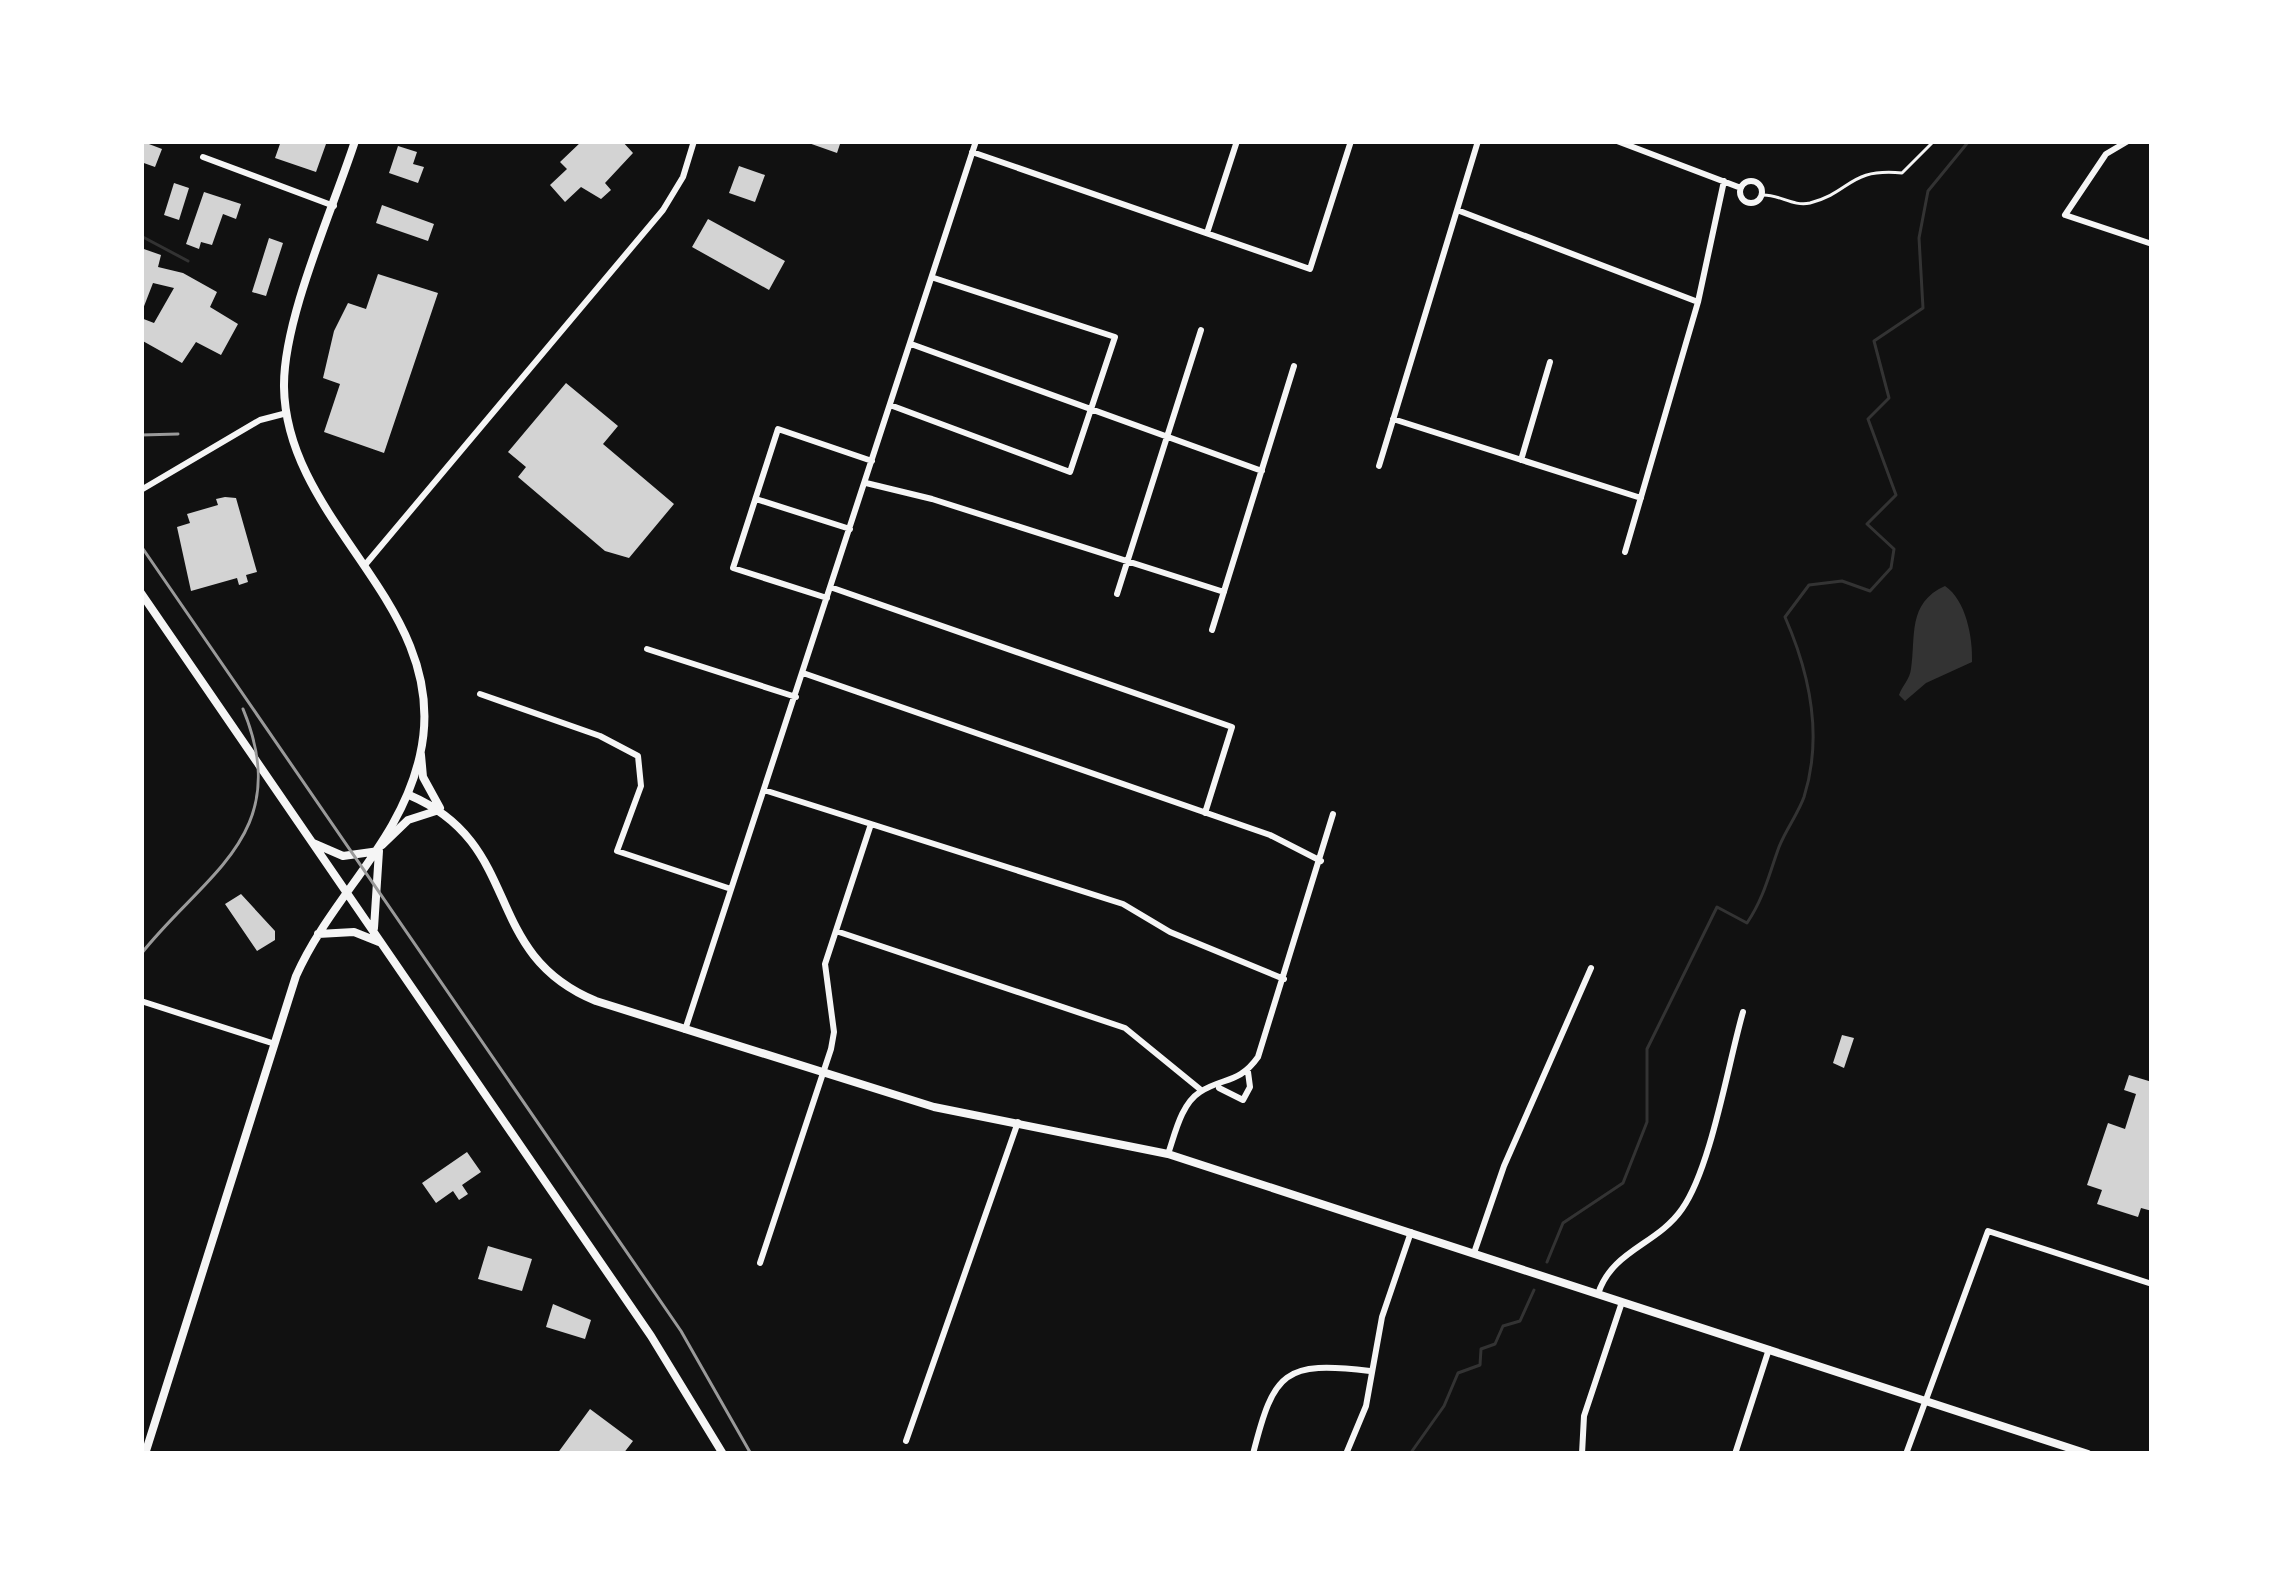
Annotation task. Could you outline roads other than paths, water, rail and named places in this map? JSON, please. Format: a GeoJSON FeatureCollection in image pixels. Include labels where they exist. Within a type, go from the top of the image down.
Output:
{"type":"FeatureCollection","features":[{"type":"Feature","properties":{"kind":"main road"},"geometry":{"type":"LineString","coordinates":[[355,141],[286,356],[286,413],[301,468],[365,565],[414,652],[423,700],[423,777],[441,809],[485,855],[520,944],[548,976],[596,1001],[934,1107],[1168,1154],[2088,1454]]}},
{"type":"Feature","properties":{"kind":"main road"},"geometry":{"type":"LineString","coordinates":[[141,592],[651,1336],[723,1454]]}},
{"type":"Feature","properties":{"kind":"main road"},"geometry":{"type":"LineString","coordinates":[[377,937],[381,848],[409,796],[421,752]]}},
{"type":"Feature","properties":{"kind":"main road"},"geometry":{"type":"LineString","coordinates":[[409,796],[441,809]]}},
{"type":"Feature","properties":{"kind":"main road"},"geometry":{"type":"LineString","coordinates":[[145,1454],[296,976],[317,934],[381,848],[408,820],[441,809]]}},
{"type":"Feature","properties":{"kind":"main road"},"geometry":{"type":"LineString","coordinates":[[311,842],[343,856],[381,848]]}},
{"type":"Feature","properties":{"kind":"main road"},"geometry":{"type":"LineString","coordinates":[[317,934],[354,932],[377,937]]}},
{"type":"Feature","properties":{"kind":"street"},"geometry":{"type":"LineString","coordinates":[[365,565],[663,210],[683,177],[694,141]]}},
{"type":"Feature","properties":{"kind":"street"},"geometry":{"type":"LineString","coordinates":[[685,1030],[976,141]]}},
{"type":"Feature","properties":{"kind":"street"},"geometry":{"type":"LineString","coordinates":[[1207,233],[1237,141]]}},
{"type":"Feature","properties":{"kind":"street"},"geometry":{"type":"LineString","coordinates":[[972,152],[1310,268],[1352,141]]}},
{"type":"Feature","properties":{"kind":"street"},"geometry":{"type":"LineString","coordinates":[[1378,466],[1478,141]]}},
{"type":"Feature","properties":{"kind":"street"},"geometry":{"type":"LineString","coordinates":[[1617,141],[1741,188],[1748,203],[1762,195],[1753,182],[1741,188]]}},
{"type":"Feature","properties":{"kind":"street"},"geometry":{"type":"LineString","coordinates":[[2128,141],[2106,154],[2065,215],[2152,244]]}},
{"type":"Feature","properties":{"kind":"street"},"geometry":{"type":"LineString","coordinates":[[203,158],[334,206]]}},
{"type":"Feature","properties":{"kind":"street"},"geometry":{"type":"LineString","coordinates":[[1625,552],[1698,302],[1724,181]]}},
{"type":"Feature","properties":{"kind":"street"},"geometry":{"type":"LineString","coordinates":[[1457,210],[1698,302]]}},
{"type":"Feature","properties":{"kind":"street"},"geometry":{"type":"LineString","coordinates":[[889,405],[1070,472],[1115,337],[934,278]]}},
{"type":"Feature","properties":{"kind":"street"},"geometry":{"type":"LineString","coordinates":[[1117,594],[1201,330]]}},
{"type":"Feature","properties":{"kind":"street"},"geometry":{"type":"LineString","coordinates":[[911,344],[1262,471]]}},
{"type":"Feature","properties":{"kind":"street"},"geometry":{"type":"LineString","coordinates":[[1521,460],[1550,362]]}},
{"type":"Feature","properties":{"kind":"street"},"geometry":{"type":"LineString","coordinates":[[1212,630],[1294,366]]}},
{"type":"Feature","properties":{"kind":"street"},"geometry":{"type":"LineString","coordinates":[[141,490],[260,420],[286,413]]}},
{"type":"Feature","properties":{"kind":"street"},"geometry":{"type":"LineString","coordinates":[[1393,419],[1641,498]]}},
{"type":"Feature","properties":{"kind":"street"},"geometry":{"type":"LineString","coordinates":[[827,598],[733,568],[778,429],[872,461]]}},
{"type":"Feature","properties":{"kind":"street"},"geometry":{"type":"LineString","coordinates":[[866,483],[932,499],[1224,592]]}},
{"type":"Feature","properties":{"kind":"street"},"geometry":{"type":"LineString","coordinates":[[756,499],[850,530]]}},
{"type":"Feature","properties":{"kind":"street"},"geometry":{"type":"LineString","coordinates":[[830,587],[1232,727],[1205,813]]}},
{"type":"Feature","properties":{"kind":"street"},"geometry":{"type":"LineString","coordinates":[[647,649],[796,697]]}},
{"type":"Feature","properties":{"kind":"street"},"geometry":{"type":"LineString","coordinates":[[803,674],[1270,835],[1321,861]]}},
{"type":"Feature","properties":{"kind":"street"},"geometry":{"type":"LineString","coordinates":[[480,694],[600,736],[638,756],[641,786],[617,851],[730,889]]}},
{"type":"Feature","properties":{"kind":"street"},"geometry":{"type":"LineString","coordinates":[[764,790],[1123,904],[1170,932],[1284,979]]}},
{"type":"Feature","properties":{"kind":"street"},"geometry":{"type":"LineString","coordinates":[[1168,1154],[1184,1110],[1201,1090],[1219,1088],[1247,1072],[1258,1057],[1333,814]]}},
{"type":"Feature","properties":{"kind":"street"},"geometry":{"type":"LineString","coordinates":[[760,1263],[824,1074],[834,1032],[825,964],[871,824]]}},
{"type":"Feature","properties":{"kind":"street"},"geometry":{"type":"LineString","coordinates":[[836,932],[1125,1028],[1201,1090]]}},
{"type":"Feature","properties":{"kind":"street"},"geometry":{"type":"LineString","coordinates":[[1474,1253],[1504,1166],[1591,968]]}},
{"type":"Feature","properties":{"kind":"street"},"geometry":{"type":"LineString","coordinates":[[141,1001],[275,1044]]}},
{"type":"Feature","properties":{"kind":"street"},"geometry":{"type":"LineString","coordinates":[[1598,1294],[1620,1257],[1664,1231],[1694,1189],[1743,1012]]}},
{"type":"Feature","properties":{"kind":"street"},"geometry":{"type":"LineString","coordinates":[[1219,1088],[1243,1100],[1250,1087],[1247,1072]]}},
{"type":"Feature","properties":{"kind":"street"},"geometry":{"type":"LineString","coordinates":[[906,1441],[1018,1122]]}},
{"type":"Feature","properties":{"kind":"street"},"geometry":{"type":"LineString","coordinates":[[1906,1454],[1988,1231],[2152,1283]]}},
{"type":"Feature","properties":{"kind":"street"},"geometry":{"type":"LineString","coordinates":[[1346,1454],[1366,1406],[1370,1371],[1411,1232]]}},
{"type":"Feature","properties":{"kind":"street"},"geometry":{"type":"LineString","coordinates":[[1582,1454],[1584,1415],[1622,1302]]}},
{"type":"Feature","properties":{"kind":"street"},"geometry":{"type":"LineString","coordinates":[[1735,1454],[1769,1348]]}},
{"type":"Feature","properties":{"kind":"street"},"geometry":{"type":"LineString","coordinates":[[1253,1454],[1276,1383],[1286,1373],[1300,1367],[1370,1371]]}},
{"type":"Feature","properties":{"kind":"waterway"},"geometry":{"type":"LineString","coordinates":[[1547,1262],[1563,1223],[1623,1183],[1647,1122],[1647,1049],[1717,907],[1747,923],[1753,914],[1804,797],[1813,752],[1811,706],[1785,617],[1809,585],[1842,581],[1870,591],[1891,568],[1894,549],[1867,524],[1896,495],[1868,419],[1889,398],[1874,341],[1923,308],[1919,238],[1928,191],[1969,141]]}},
{"type":"Feature","properties":{"kind":"waterway"},"geometry":{"type":"LineString","coordinates":[[141,236],[188,261]]}},
{"type":"Feature","properties":{"kind":"waterway"},"geometry":{"type":"LineString","coordinates":[[1410,1454],[1444,1406],[1458,1373],[1480,1365],[1481,1349],[1495,1344],[1503,1326],[1520,1321],[1534,1290]]}},
{"type":"Feature","properties":{"kind":"railway"},"geometry":{"type":"LineString","coordinates":[[141,435],[178,434]]}},
{"type":"Feature","properties":{"kind":"railway"},"geometry":{"type":"LineString","coordinates":[[141,546],[681,1331],[751,1454]]}},
{"type":"Feature","properties":{"kind":"railway"},"geometry":{"type":"LineString","coordinates":[[141,954],[215,874],[250,820],[258,789],[256,752],[243,709]]}}]}
